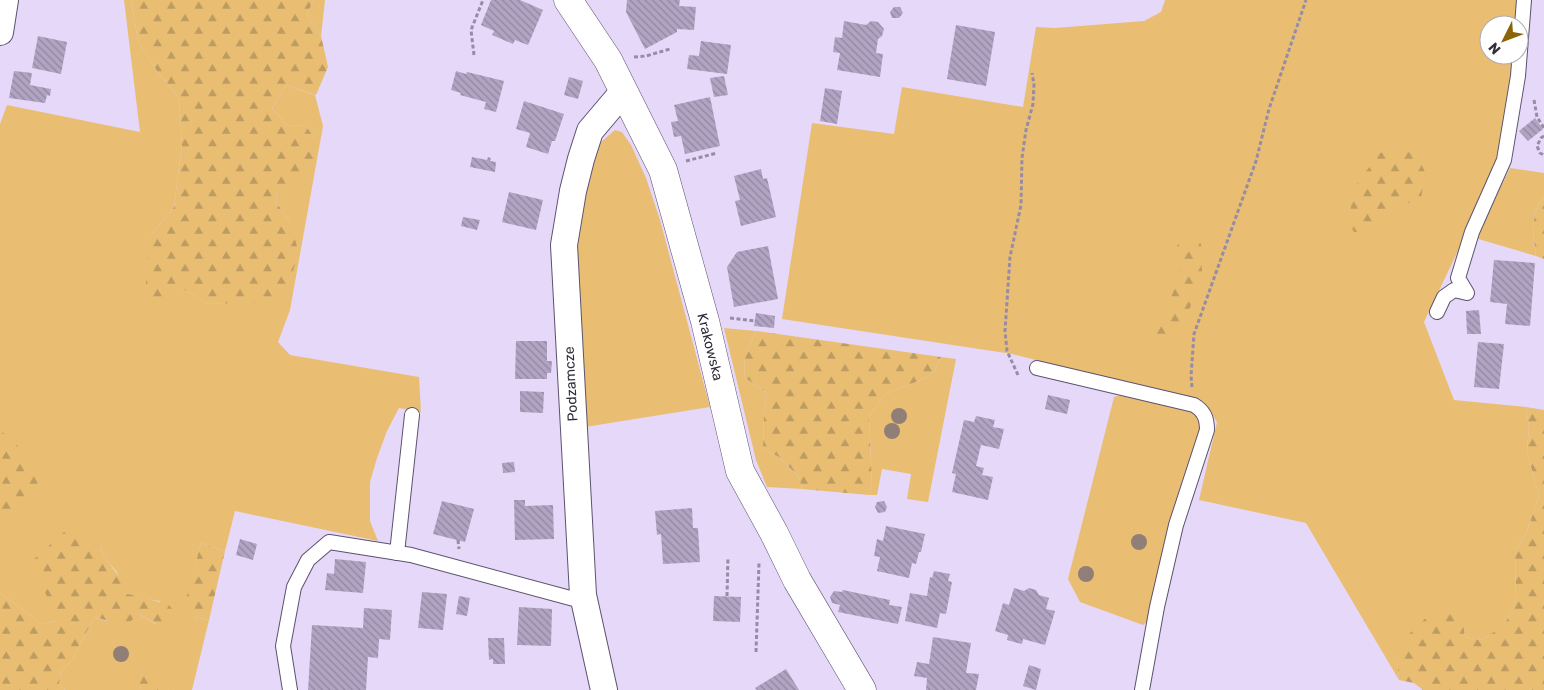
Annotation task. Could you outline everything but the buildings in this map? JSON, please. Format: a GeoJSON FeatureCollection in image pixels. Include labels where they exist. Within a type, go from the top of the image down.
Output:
{"type":"FeatureCollection","features":[{"type":"Feature","properties":{"kind":"street"},"geometry":{"type":"LineString","coordinates":[[0,32],[6,0]]}},
{"type":"Feature","properties":{"kind":"street","name":"Krakowska"},"geometry":{"type":"LineString","coordinates":[[568,0],[608,60],[663,170],[704,321],[740,471],[797,580],[862,690]]}},
{"type":"Feature","properties":{"kind":"street","name":"Podzamcze"},"geometry":{"type":"LineString","coordinates":[[604,690],[585,602],[564,245],[573,191],[590,131],[624,92]]}},
{"type":"Feature","properties":{"kind":"lane"},"geometry":{"type":"LineString","coordinates":[[1437,312],[1444,297],[1454,290],[1467,293],[1458,278],[1472,232],[1504,160],[1518,76],[1524,0]]}},
{"type":"Feature","properties":{"kind":"lane"},"geometry":{"type":"LineString","coordinates":[[1037,368],[1194,405],[1201,410],[1207,421],[1207,430],[1176,525],[1157,607],[1142,690]]}},
{"type":"Feature","properties":{"kind":"lane"},"geometry":{"type":"LineString","coordinates":[[397,553],[412,415]]}},
{"type":"Feature","properties":{"kind":"lane"},"geometry":{"type":"LineString","coordinates":[[290,690],[283,646],[294,587],[308,560],[329,542],[411,555],[585,602]]}},
{"type":"Feature","properties":{"kind":"path"},"geometry":{"type":"LineString","coordinates":[[474,55],[471,30],[483,0]]}},
{"type":"Feature","properties":{"kind":"path"},"geometry":{"type":"LineString","coordinates":[[1194,405],[1191,376],[1194,334],[1256,161],[1270,109],[1306,0]]}},
{"type":"Feature","properties":{"kind":"path"},"geometry":{"type":"LineString","coordinates":[[628,58],[646,56],[670,49]]}},
{"type":"Feature","properties":{"kind":"path"},"geometry":{"type":"LineString","coordinates":[[1018,375],[1007,351],[1005,332],[1010,257],[1021,205],[1022,158],[1026,130],[1034,104],[1032,73]]}},
{"type":"Feature","properties":{"kind":"path"},"geometry":{"type":"LineString","coordinates":[[1544,136],[1540,138],[1537,146],[1540,153],[1544,155]]}},
{"type":"Feature","properties":{"kind":"path"},"geometry":{"type":"LineString","coordinates":[[687,160],[717,153]]}},
{"type":"Feature","properties":{"kind":"path"},"geometry":{"type":"LineString","coordinates":[[722,318],[755,320]]}},
{"type":"Feature","properties":{"kind":"path"},"geometry":{"type":"LineString","coordinates":[[727,596],[728,558]]}},
{"type":"Feature","properties":{"kind":"path"},"geometry":{"type":"LineString","coordinates":[[756,652],[759,568]]}},
{"type":"Feature","properties":{"kind":"green space"},"geometry":{"type":"Polygon","coordinates":[[[124,0],[131,0],[138,41],[157,71],[179,98],[182,143],[174,207],[151,235],[183,289],[208,304],[243,302],[290,223],[277,203],[276,192],[314,137],[305,125],[288,126],[272,108],[286,85],[315,95],[323,126],[290,310],[278,342],[290,355],[419,377],[421,412],[399,408],[387,431],[370,482],[370,521],[378,541],[235,511],[225,551],[201,543],[193,575],[194,617],[209,620],[192,690],[174,690],[139,676],[141,690],[65,690],[59,684],[61,671],[73,659],[94,617],[106,621],[138,614],[156,624],[160,601],[124,593],[117,572],[108,562],[98,544],[57,621],[42,624],[0,593],[0,124],[7,105],[140,132],[124,0]]]}},
{"type":"Feature","properties":{"kind":"green space"},"geometry":{"type":"Polygon","coordinates":[[[131,0],[313,0],[307,15],[321,36],[328,67],[316,95],[286,85],[272,108],[288,126],[305,125],[314,137],[314,162],[301,188],[276,192],[277,203],[290,223],[299,253],[287,289],[267,302],[208,304],[183,289],[176,297],[161,302],[146,292],[146,267],[151,235],[174,207],[182,143],[179,98],[157,71],[138,41],[131,0]]]}},
{"type":"Feature","properties":{"kind":"green space"},"geometry":{"type":"Polygon","coordinates":[[[313,0],[325,0],[321,36],[307,15],[313,0]]]}},
{"type":"Feature","properties":{"kind":"green space"},"geometry":{"type":"Polygon","coordinates":[[[1165,0],[1519,0],[1518,15],[1479,15],[1479,65],[1512,65],[1498,167],[1424,322],[1454,400],[1526,407],[1529,426],[1527,452],[1539,496],[1526,534],[1515,550],[1516,601],[1504,627],[1481,640],[1465,637],[1460,609],[1397,661],[1399,680],[1306,523],[1199,500],[1217,422],[1204,402],[1012,354],[782,319],[812,123],[894,134],[902,87],[1023,107],[1036,27],[1055,28],[1144,21],[1161,12],[1165,0]]]}},
{"type":"Feature","properties":{"kind":"green space"},"geometry":{"type":"Polygon","coordinates":[[[615,130],[622,132],[631,145],[646,178],[660,220],[710,407],[585,427],[575,227],[580,197],[600,143],[615,130]]]}},
{"type":"Feature","properties":{"kind":"green space"},"geometry":{"type":"Polygon","coordinates":[[[1399,147],[1418,157],[1426,174],[1420,202],[1398,204],[1385,215],[1372,232],[1354,232],[1348,222],[1355,186],[1380,153],[1399,147]]]}},
{"type":"Feature","properties":{"kind":"green space"},"geometry":{"type":"Polygon","coordinates":[[[1510,168],[1544,173],[1544,197],[1535,211],[1533,231],[1536,256],[1475,238],[1510,168]]]}},
{"type":"Feature","properties":{"kind":"green space"},"geometry":{"type":"Polygon","coordinates":[[[1544,197],[1544,259],[1536,256],[1533,231],[1535,211],[1544,197]]]}},
{"type":"Feature","properties":{"kind":"green space"},"geometry":{"type":"Polygon","coordinates":[[[1193,234],[1201,244],[1202,274],[1181,330],[1171,341],[1157,345],[1149,338],[1170,312],[1171,298],[1180,265],[1176,248],[1183,235],[1193,234]]]}},
{"type":"Feature","properties":{"kind":"green space"},"geometry":{"type":"Polygon","coordinates":[[[724,328],[756,331],[745,358],[744,377],[767,393],[764,411],[763,449],[779,457],[799,477],[802,489],[767,487],[756,460],[724,328]]]}},
{"type":"Feature","properties":{"kind":"green space"},"geometry":{"type":"Polygon","coordinates":[[[756,331],[941,357],[934,372],[926,378],[885,394],[869,416],[872,482],[869,495],[802,489],[799,477],[779,457],[763,449],[764,411],[767,393],[744,377],[745,358],[756,331]]]}},
{"type":"Feature","properties":{"kind":"green space"},"geometry":{"type":"Polygon","coordinates":[[[941,357],[956,359],[928,502],[907,499],[911,474],[882,469],[877,495],[869,495],[872,482],[869,416],[885,394],[926,378],[934,372],[941,357]]]}},
{"type":"Feature","properties":{"kind":"green space"},"geometry":{"type":"Polygon","coordinates":[[[1124,394],[1191,409],[1199,417],[1202,425],[1149,620],[1143,625],[1080,602],[1068,579],[1114,397],[1124,394]]]}},
{"type":"Feature","properties":{"kind":"green space"},"geometry":{"type":"Polygon","coordinates":[[[1526,407],[1544,410],[1544,690],[1423,690],[1414,683],[1399,680],[1397,661],[1409,634],[1432,612],[1461,609],[1465,637],[1481,640],[1504,626],[1516,601],[1515,550],[1526,534],[1539,496],[1527,452],[1529,426],[1526,407]]]}},
{"type":"Feature","properties":{"kind":"green space"},"geometry":{"type":"Polygon","coordinates":[[[0,430],[18,446],[40,475],[33,502],[0,527],[0,430]]]}},
{"type":"Feature","properties":{"kind":"green space"},"geometry":{"type":"Polygon","coordinates":[[[64,532],[98,544],[108,562],[128,588],[124,593],[168,604],[177,615],[168,630],[138,614],[126,626],[94,617],[73,659],[61,671],[59,684],[65,690],[0,690],[0,593],[42,624],[57,621],[32,561],[64,532]]]}},
{"type":"Feature","properties":{"kind":"green space"},"geometry":{"type":"Polygon","coordinates":[[[201,543],[225,551],[209,620],[194,617],[184,607],[201,543]]]}},
{"type":"Feature","properties":{"kind":"green space"},"geometry":{"type":"Polygon","coordinates":[[[146,673],[155,673],[174,690],[141,690],[138,676],[146,673]]]}}]}
